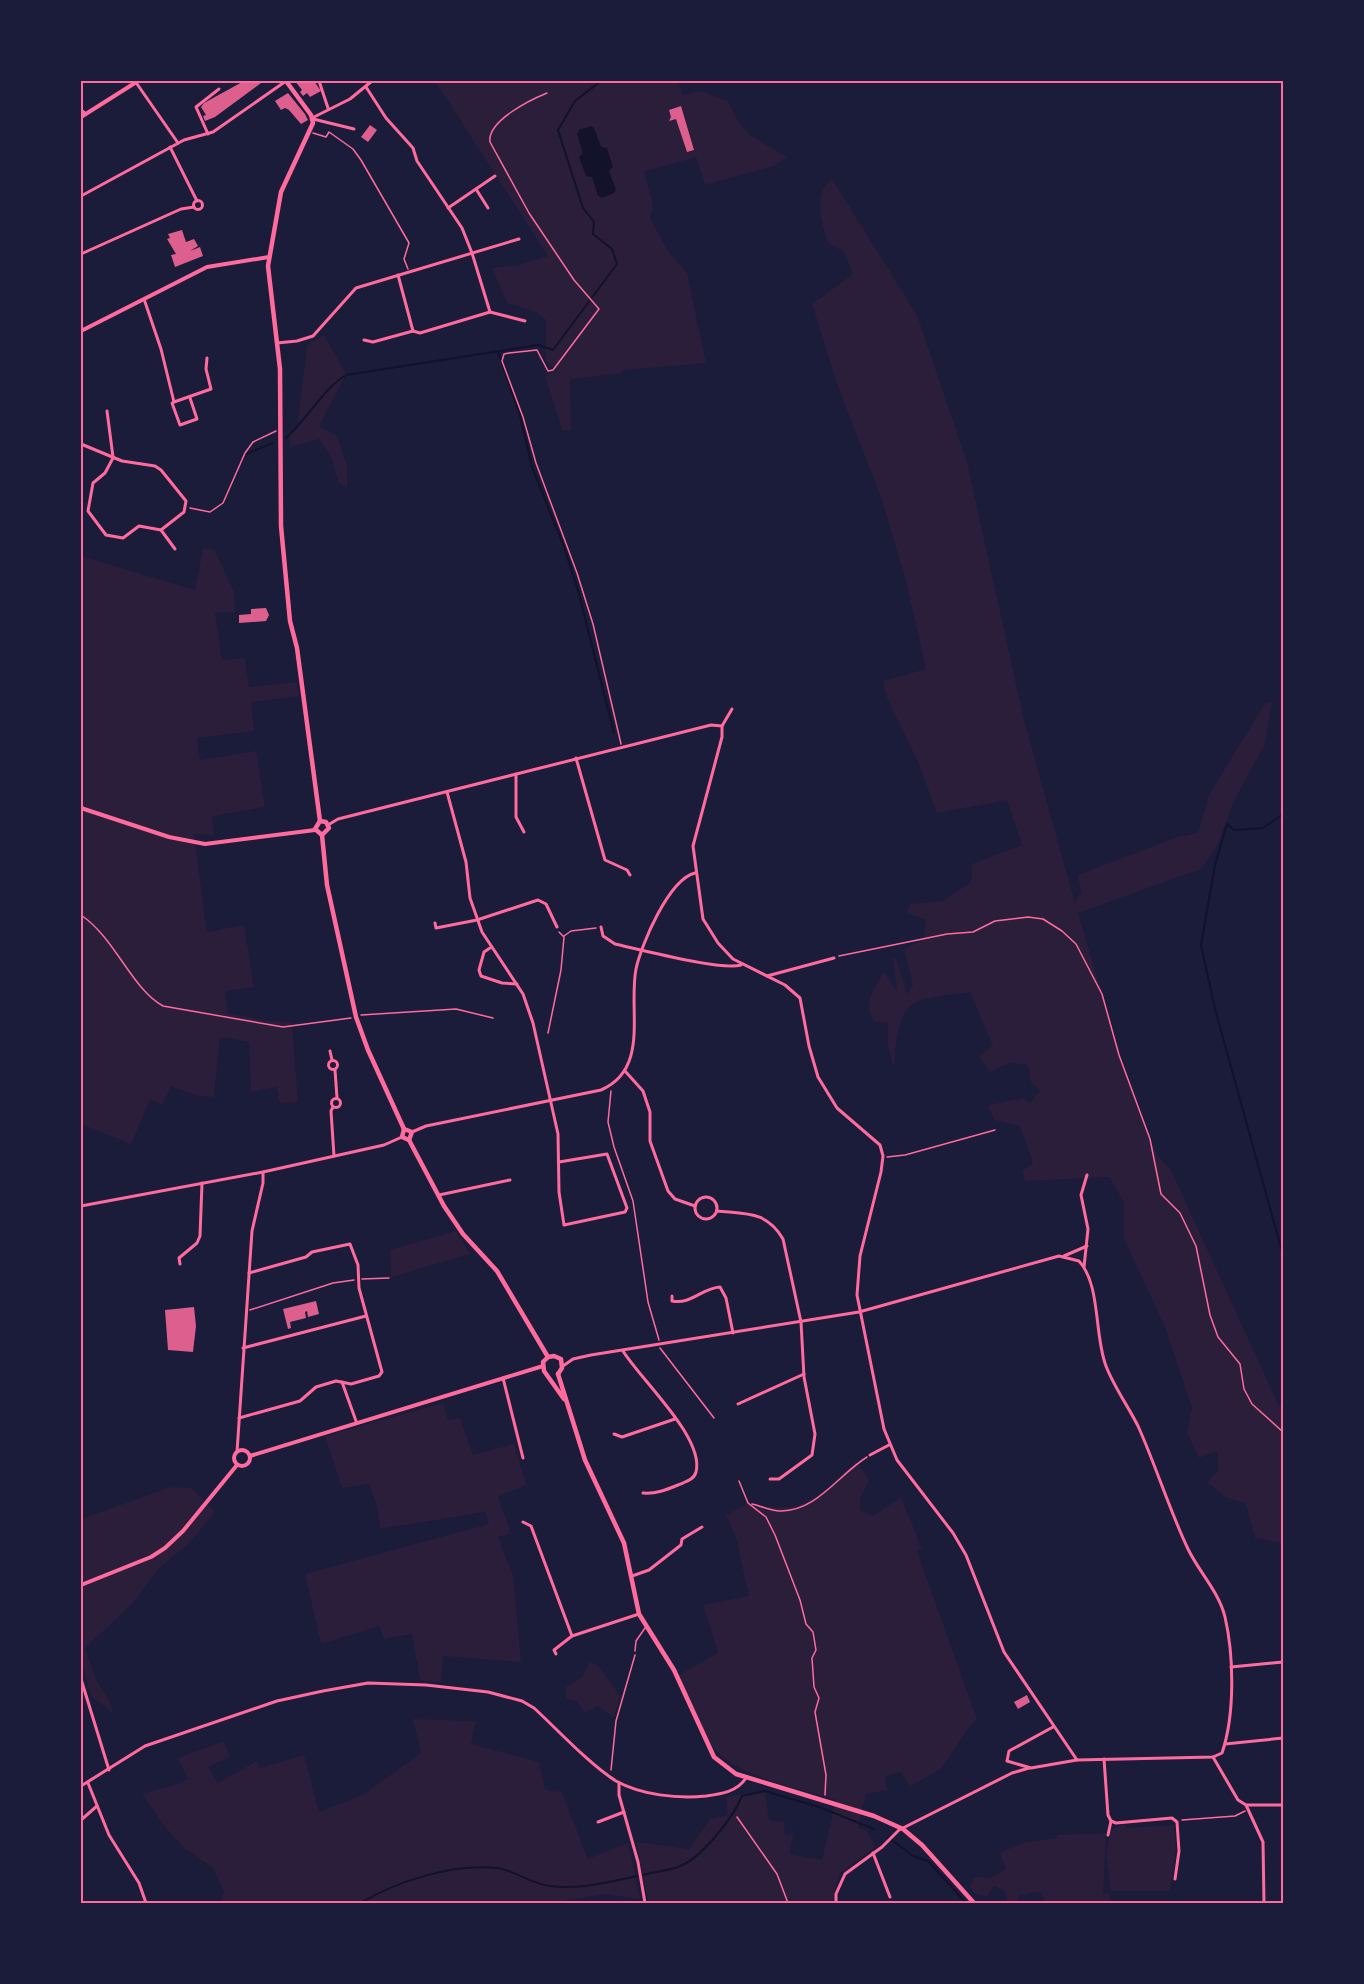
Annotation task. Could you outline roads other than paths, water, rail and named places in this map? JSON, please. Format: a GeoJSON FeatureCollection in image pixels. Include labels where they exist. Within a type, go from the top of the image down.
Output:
{"type":"FeatureCollection","features":[{"type":"Feature","properties":{"kind":"main road"},"geometry":{"type":"LineString","coordinates":[[286,81],[312,118],[310,132],[292,164],[281,192],[269,256],[275,343],[280,369],[280,526],[290,621],[297,648],[320,821]]}},
{"type":"Feature","properties":{"kind":"main road"},"geometry":{"type":"LineString","coordinates":[[320,821],[328,825],[328,831],[322,835]]}},
{"type":"Feature","properties":{"kind":"main road"},"geometry":{"type":"LineString","coordinates":[[320,821],[315,830],[322,835],[327,885],[356,1017],[368,1050],[404,1129],[402,1137],[409,1140],[438,1196],[463,1234],[497,1271],[548,1357]]}},
{"type":"Feature","properties":{"kind":"main road"},"geometry":{"type":"LineString","coordinates":[[404,1129],[412,1132],[409,1140]]}},
{"type":"Feature","properties":{"kind":"main road"},"geometry":{"type":"LineString","coordinates":[[548,1357],[558,1357],[563,1366],[558,1374]]}},
{"type":"Feature","properties":{"kind":"main road"},"geometry":{"type":"LineString","coordinates":[[548,1357],[543,1366],[566,1404]]}},
{"type":"Feature","properties":{"kind":"main road"},"geometry":{"type":"LineString","coordinates":[[546,1373],[558,1374]]}},
{"type":"Feature","properties":{"kind":"main road"},"geometry":{"type":"LineString","coordinates":[[558,1374],[563,1382],[566,1404],[585,1460],[624,1543],[639,1614],[674,1670],[714,1757],[727,1770],[746,1778],[874,1816],[903,1829],[922,1845],[974,1903]]}},
{"type":"Feature","properties":{"kind":"street"},"geometry":{"type":"LineString","coordinates":[[81,117],[136,81],[178,143]]}},
{"type":"Feature","properties":{"kind":"street"},"geometry":{"type":"LineString","coordinates":[[81,196],[178,143],[208,134],[286,81]]}},
{"type":"Feature","properties":{"kind":"street"},"geometry":{"type":"LineString","coordinates":[[319,81],[328,108]]}},
{"type":"Feature","properties":{"kind":"street"},"geometry":{"type":"LineString","coordinates":[[312,118],[328,108],[342,105],[372,81]]}},
{"type":"Feature","properties":{"kind":"street"},"geometry":{"type":"LineString","coordinates":[[366,87],[386,118],[414,148],[417,161],[462,228],[490,312]]}},
{"type":"Feature","properties":{"kind":"street"},"geometry":{"type":"LineString","coordinates":[[208,134],[196,107],[219,89]]}},
{"type":"Feature","properties":{"kind":"street"},"geometry":{"type":"LineString","coordinates":[[81,110],[86,114]]}},
{"type":"Feature","properties":{"kind":"street"},"geometry":{"type":"LineString","coordinates":[[312,118],[354,129]]}},
{"type":"Feature","properties":{"kind":"street"},"geometry":{"type":"LineString","coordinates":[[81,254],[181,209],[194,207],[198,210],[202,207],[202,203],[197,201],[170,147]]}},
{"type":"Feature","properties":{"kind":"street"},"geometry":{"type":"LineString","coordinates":[[448,208],[495,176]]}},
{"type":"Feature","properties":{"kind":"street"},"geometry":{"type":"LineString","coordinates":[[476,189],[488,208]]}},
{"type":"Feature","properties":{"kind":"street"},"geometry":{"type":"LineString","coordinates":[[194,207],[197,201]]}},
{"type":"Feature","properties":{"kind":"street"},"geometry":{"type":"LineString","coordinates":[[275,343],[297,341],[313,336],[356,288],[519,239]]}},
{"type":"Feature","properties":{"kind":"street"},"geometry":{"type":"LineString","coordinates":[[81,331],[207,267],[269,256]]}},
{"type":"Feature","properties":{"kind":"street"},"geometry":{"type":"LineString","coordinates":[[398,275],[413,331]]}},
{"type":"Feature","properties":{"kind":"street"},"geometry":{"type":"LineString","coordinates":[[144,297],[161,349],[174,402],[172,403],[180,425],[197,419],[190,397]]}},
{"type":"Feature","properties":{"kind":"street"},"geometry":{"type":"LineString","coordinates":[[364,340],[373,342],[413,331],[420,333],[490,312],[525,321]]}},
{"type":"Feature","properties":{"kind":"street"},"geometry":{"type":"LineString","coordinates":[[174,402],[211,389],[206,369],[207,358]]}},
{"type":"Feature","properties":{"kind":"street"},"geometry":{"type":"LineString","coordinates":[[107,411],[113,458],[105,473],[93,483],[88,511],[106,535],[123,538],[139,526],[161,530],[175,549]]}},
{"type":"Feature","properties":{"kind":"street"},"geometry":{"type":"LineString","coordinates":[[81,444],[113,458],[161,470],[186,501],[184,512],[161,530]]}},
{"type":"Feature","properties":{"kind":"street"},"geometry":{"type":"LineString","coordinates":[[732,709],[722,726],[722,737],[693,846],[694,873],[701,912],[718,943],[741,965],[785,985],[800,998],[818,1077],[837,1108],[880,1145],[883,1157],[860,1256],[857,1295],[858,1312],[889,1445],[907,1473],[954,1533],[970,1564],[1004,1652],[1077,1760]]}},
{"type":"Feature","properties":{"kind":"street"},"geometry":{"type":"LineString","coordinates":[[328,825],[349,816],[576,758],[711,725],[722,726]]}},
{"type":"Feature","properties":{"kind":"street"},"geometry":{"type":"LineString","coordinates":[[576,758],[605,860],[627,870],[630,875]]}},
{"type":"Feature","properties":{"kind":"street"},"geometry":{"type":"LineString","coordinates":[[516,774],[516,817],[524,832]]}},
{"type":"Feature","properties":{"kind":"street"},"geometry":{"type":"LineString","coordinates":[[447,792],[477,920],[490,948],[517,984],[533,1023],[558,1134],[559,1192],[564,1225],[625,1212],[627,1208],[624,1196],[607,1154],[559,1162]]}},
{"type":"Feature","properties":{"kind":"street"},"geometry":{"type":"LineString","coordinates":[[81,808],[169,837],[205,844],[315,830]]}},
{"type":"Feature","properties":{"kind":"street"},"geometry":{"type":"LineString","coordinates":[[412,1132],[426,1126],[601,1090],[612,1084],[626,1071],[634,1037],[634,982],[642,950],[666,898],[683,878],[694,873]]}},
{"type":"Feature","properties":{"kind":"street"},"geometry":{"type":"LineString","coordinates":[[435,923],[436,928],[477,920],[538,900],[546,904],[557,927]]}},
{"type":"Feature","properties":{"kind":"street"},"geometry":{"type":"LineString","coordinates":[[601,927],[603,936],[615,944],[714,964],[733,967],[741,965]]}},
{"type":"Feature","properties":{"kind":"street"},"geometry":{"type":"LineString","coordinates":[[490,948],[484,952],[479,970],[481,976],[502,983],[517,984]]}},
{"type":"Feature","properties":{"kind":"street"},"geometry":{"type":"LineString","coordinates":[[767,976],[834,958]]}},
{"type":"Feature","properties":{"kind":"street"},"geometry":{"type":"LineString","coordinates":[[330,1051],[332,1060],[328,1066],[334,1070]]}},
{"type":"Feature","properties":{"kind":"street"},"geometry":{"type":"LineString","coordinates":[[332,1060],[338,1063],[334,1070],[337,1098],[340,1104],[333,1107]]}},
{"type":"Feature","properties":{"kind":"street"},"geometry":{"type":"LineString","coordinates":[[626,1071],[643,1091],[650,1112],[650,1141],[668,1191],[675,1199],[695,1206]]}},
{"type":"Feature","properties":{"kind":"street"},"geometry":{"type":"LineString","coordinates":[[334,1156],[331,1101],[337,1098]]}},
{"type":"Feature","properties":{"kind":"street"},"geometry":{"type":"LineString","coordinates":[[81,1206],[263,1172],[384,1145],[402,1137]]}},
{"type":"Feature","properties":{"kind":"street"},"geometry":{"type":"LineString","coordinates":[[237,1465],[234,1458],[237,1452],[252,1231],[263,1183],[263,1172]]}},
{"type":"Feature","properties":{"kind":"street"},"geometry":{"type":"LineString","coordinates":[[1084,1267],[1088,1229],[1081,1195],[1087,1175]]}},
{"type":"Feature","properties":{"kind":"street"},"geometry":{"type":"LineString","coordinates":[[438,1196],[510,1180]]}},
{"type":"Feature","properties":{"kind":"street"},"geometry":{"type":"LineString","coordinates":[[180,1264],[179,1258],[197,1243],[200,1236],[202,1183]]}},
{"type":"Feature","properties":{"kind":"street"},"geometry":{"type":"LineString","coordinates":[[708,1197],[716,1204],[717,1211],[713,1217],[706,1220],[698,1217],[695,1206],[701,1198],[708,1197]]}},
{"type":"Feature","properties":{"kind":"street"},"geometry":{"type":"LineString","coordinates":[[717,1211],[761,1216],[778,1229],[783,1239],[801,1322],[804,1374],[815,1434],[814,1446],[812,1455],[779,1479],[771,1479]]}},
{"type":"Feature","properties":{"kind":"street"},"geometry":{"type":"LineString","coordinates":[[239,1418],[300,1401],[316,1387],[336,1381],[351,1384],[379,1376],[382,1372],[366,1316],[358,1279],[358,1265],[350,1244],[312,1252],[306,1257],[249,1273]]}},
{"type":"Feature","properties":{"kind":"street"},"geometry":{"type":"LineString","coordinates":[[558,1357],[573,1359],[858,1312],[1064,1256],[1087,1246]]}},
{"type":"Feature","properties":{"kind":"street"},"geometry":{"type":"LineString","coordinates":[[836,1903],[836,1894],[845,1874],[903,1829],[1012,1773],[1077,1760],[1213,1756],[1222,1753],[1225,1744],[1231,1667],[1225,1616],[1219,1601],[1189,1551],[1138,1427],[1105,1364],[1090,1280],[1079,1261],[1064,1256]]}},
{"type":"Feature","properties":{"kind":"street"},"geometry":{"type":"LineString","coordinates":[[672,1296],[672,1301],[681,1303],[709,1288],[720,1287],[726,1298],[733,1334]]}},
{"type":"Feature","properties":{"kind":"street"},"geometry":{"type":"LineString","coordinates":[[243,1348],[366,1316]]}},
{"type":"Feature","properties":{"kind":"street"},"geometry":{"type":"LineString","coordinates":[[623,1351],[687,1434],[695,1454],[696,1472],[692,1479],[664,1492],[643,1493]]}},
{"type":"Feature","properties":{"kind":"street"},"geometry":{"type":"LineString","coordinates":[[563,1366],[573,1359]]}},
{"type":"Feature","properties":{"kind":"street"},"geometry":{"type":"LineString","coordinates":[[237,1465],[246,1465],[250,1456],[356,1421],[543,1366]]}},
{"type":"Feature","properties":{"kind":"street"},"geometry":{"type":"LineString","coordinates":[[738,1404],[804,1374]]}},
{"type":"Feature","properties":{"kind":"street"},"geometry":{"type":"LineString","coordinates":[[503,1378],[523,1458]]}},
{"type":"Feature","properties":{"kind":"street"},"geometry":{"type":"LineString","coordinates":[[342,1382],[356,1421]]}},
{"type":"Feature","properties":{"kind":"street"},"geometry":{"type":"LineString","coordinates":[[614,1434],[622,1437],[675,1419]]}},
{"type":"Feature","properties":{"kind":"street"},"geometry":{"type":"LineString","coordinates":[[870,1455],[889,1445]]}},
{"type":"Feature","properties":{"kind":"street"},"geometry":{"type":"LineString","coordinates":[[237,1452],[244,1451],[250,1456]]}},
{"type":"Feature","properties":{"kind":"street"},"geometry":{"type":"LineString","coordinates":[[81,1585],[151,1557],[165,1548],[183,1531],[237,1465]]}},
{"type":"Feature","properties":{"kind":"street"},"geometry":{"type":"LineString","coordinates":[[523,1522],[531,1526],[573,1636]]}},
{"type":"Feature","properties":{"kind":"street"},"geometry":{"type":"LineString","coordinates":[[632,1576],[649,1570],[681,1545],[682,1539],[702,1527]]}},
{"type":"Feature","properties":{"kind":"street"},"geometry":{"type":"LineString","coordinates":[[556,1654],[554,1650],[573,1636],[639,1614]]}},
{"type":"Feature","properties":{"kind":"street"},"geometry":{"type":"LineString","coordinates":[[1231,1667],[1283,1662]]}},
{"type":"Feature","properties":{"kind":"street"},"geometry":{"type":"LineString","coordinates":[[81,1679],[109,1770]]}},
{"type":"Feature","properties":{"kind":"street"},"geometry":{"type":"LineString","coordinates":[[81,1786],[145,1746],[277,1701],[334,1689],[386,1683],[488,1692],[522,1701],[534,1708],[610,1777],[647,1792],[680,1797],[727,1793],[738,1787],[746,1778]]}},
{"type":"Feature","properties":{"kind":"street"},"geometry":{"type":"LineString","coordinates":[[1031,1768],[1007,1761],[1008,1751],[1053,1727]]}},
{"type":"Feature","properties":{"kind":"street"},"geometry":{"type":"LineString","coordinates":[[1225,1744],[1283,1738]]}},
{"type":"Feature","properties":{"kind":"street"},"geometry":{"type":"LineString","coordinates":[[1213,1756],[1238,1800],[1247,1807],[1263,1842],[1264,1903]]}},
{"type":"Feature","properties":{"kind":"street"},"geometry":{"type":"LineString","coordinates":[[1104,1759],[1108,1815],[1111,1821],[1108,1835]]}},
{"type":"Feature","properties":{"kind":"street"},"geometry":{"type":"LineString","coordinates":[[619,1782],[645,1903]]}},
{"type":"Feature","properties":{"kind":"street"},"geometry":{"type":"LineString","coordinates":[[88,1783],[109,1835],[139,1883],[146,1903]]}},
{"type":"Feature","properties":{"kind":"street"},"geometry":{"type":"LineString","coordinates":[[1247,1807],[1283,1805]]}},
{"type":"Feature","properties":{"kind":"street"},"geometry":{"type":"LineString","coordinates":[[81,1820],[97,1806]]}},
{"type":"Feature","properties":{"kind":"street"},"geometry":{"type":"LineString","coordinates":[[598,1822],[624,1812]]}},
{"type":"Feature","properties":{"kind":"street"},"geometry":{"type":"LineString","coordinates":[[1111,1821],[1116,1823],[1173,1818],[1178,1822],[1179,1851],[1175,1879]]}},
{"type":"Feature","properties":{"kind":"street"},"geometry":{"type":"LineString","coordinates":[[873,1853],[890,1897]]}},
{"type":"Feature","properties":{"kind":"lane"},"geometry":{"type":"LineString","coordinates":[[635,1651],[636,1641],[646,1628]]}},
{"type":"Feature","properties":{"kind":"waterway"},"geometry":{"type":"LineString","coordinates":[[286,438],[323,395],[346,375],[538,345],[553,350],[617,264],[612,249],[593,234],[594,222],[583,208],[558,130],[575,101],[601,81]]}},
{"type":"Feature","properties":{"kind":"waterway"},"geometry":{"type":"LineString","coordinates":[[498,352],[520,415],[532,467],[564,547],[578,590],[614,733]]}},
{"type":"Feature","properties":{"kind":"waterway"},"geometry":{"type":"LineString","coordinates":[[246,454],[273,443]]}},
{"type":"Feature","properties":{"kind":"waterway"},"geometry":{"type":"LineString","coordinates":[[1283,814],[1263,828],[1234,830],[1227,824],[1215,865],[1201,945],[1215,1009],[1283,1255]]}},
{"type":"Feature","properties":{"kind":"waterway"},"geometry":{"type":"LineString","coordinates":[[642,1875],[687,1863],[715,1837],[742,1796],[765,1791],[819,1807],[874,1829]]}},
{"type":"Feature","properties":{"kind":"waterway"},"geometry":{"type":"LineString","coordinates":[[888,1837],[913,1856],[928,1861],[966,1903]]}},
{"type":"Feature","properties":{"kind":"waterway"},"geometry":{"type":"LineString","coordinates":[[360,1903],[408,1881],[462,1868],[504,1869],[536,1883],[561,1887],[594,1885],[637,1876]]}}]}
